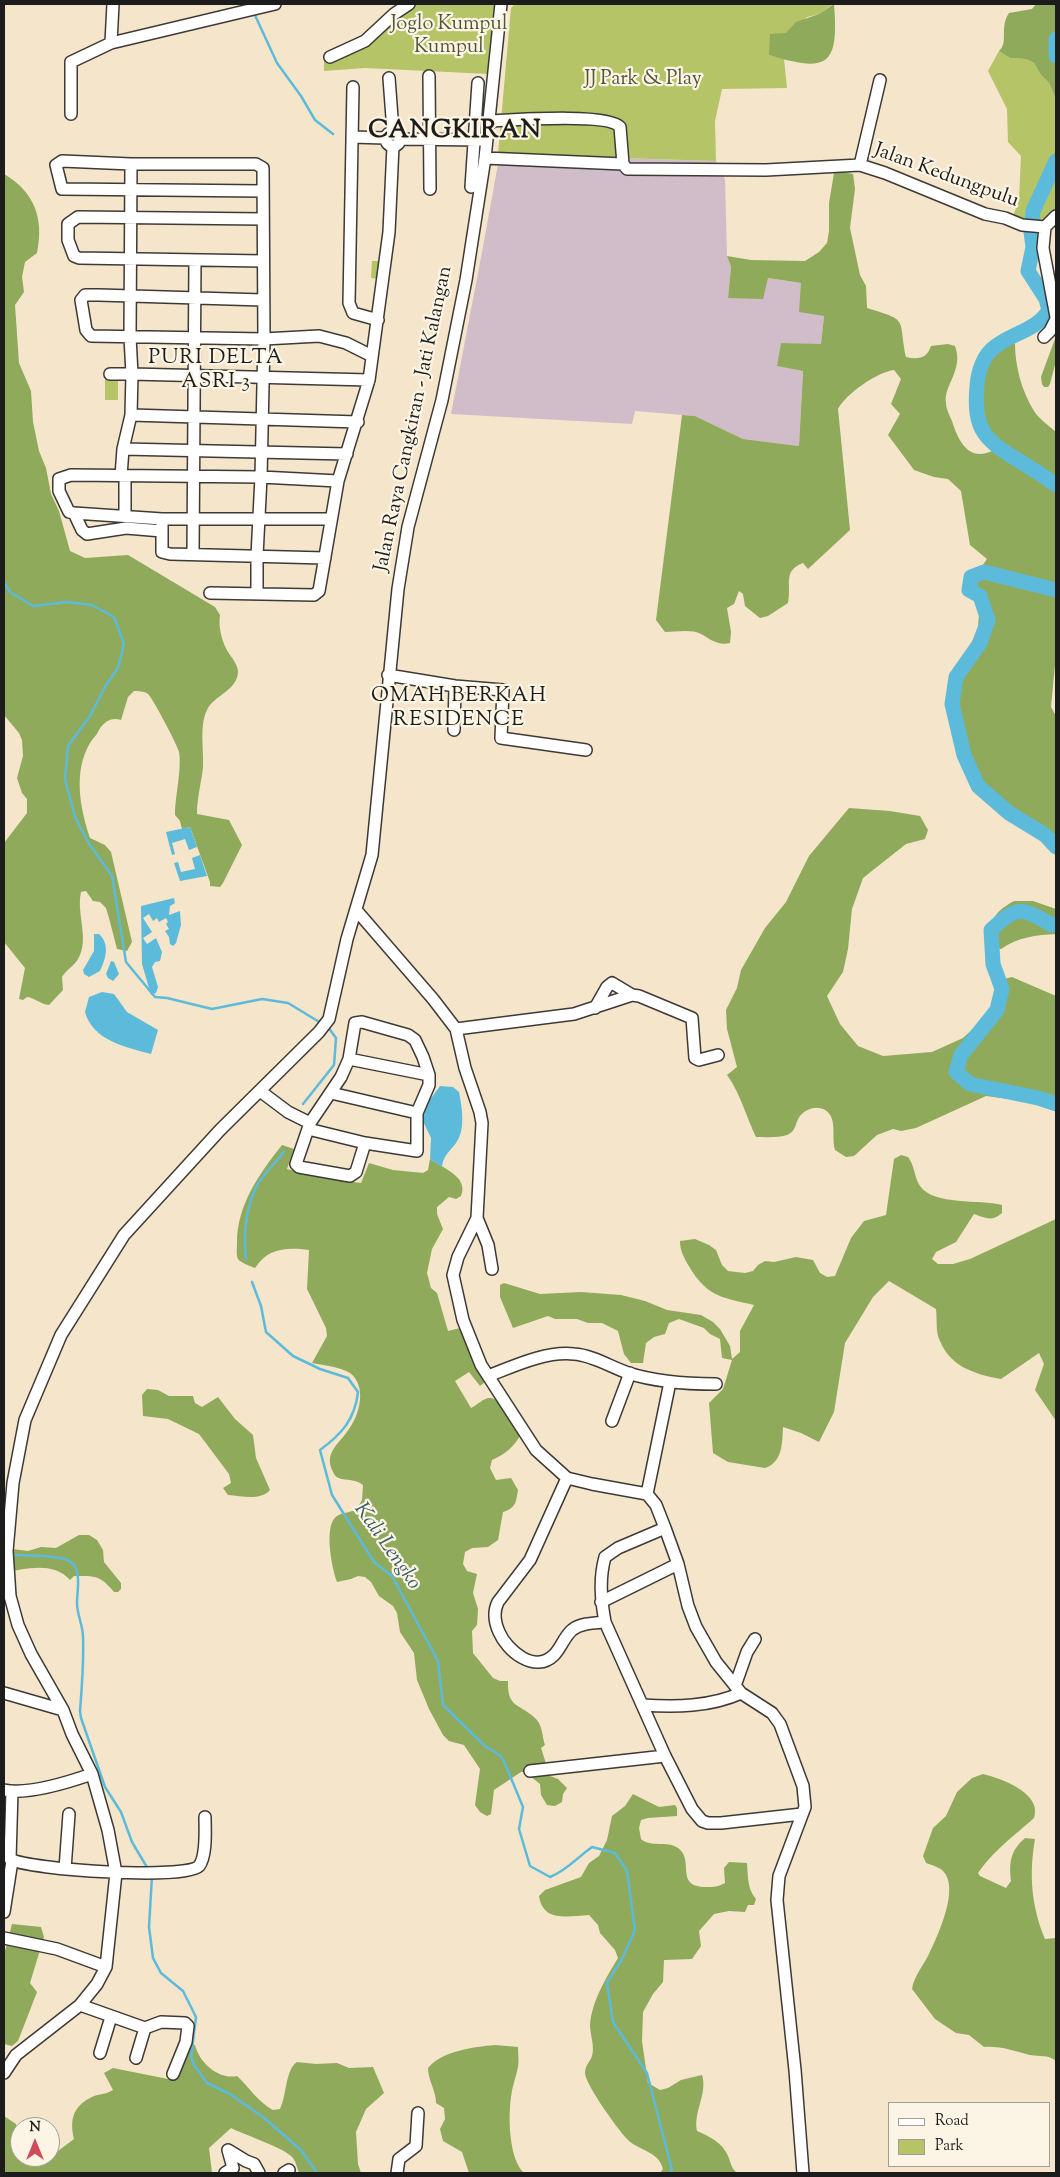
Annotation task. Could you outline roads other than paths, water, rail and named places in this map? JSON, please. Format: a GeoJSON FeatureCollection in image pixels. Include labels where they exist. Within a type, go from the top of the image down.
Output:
{"type":"FeatureCollection","features":[{"type":"Feature","properties":{"kind":"street"},"geometry":{"type":"LineString","coordinates":[[111,43],[113,4]]}},
{"type":"Feature","properties":{"kind":"street"},"geometry":{"type":"LineString","coordinates":[[71,114],[71,62],[111,43],[276,4]]}},
{"type":"Feature","properties":{"kind":"street"},"geometry":{"type":"LineString","coordinates":[[330,57],[365,41],[394,14],[409,4]]}},
{"type":"Feature","properties":{"kind":"street","name":"Jalan Raya Cangkiran - Jati Kalangan"},"geometry":{"type":"LineString","coordinates":[[4,2073],[16,2055],[80,2005],[97,1984],[106,1967],[116,1872],[108,1830],[85,1776],[63,1710],[31,1654],[18,1625],[10,1596],[7,1554],[13,1482],[25,1420],[61,1335],[124,1235],[220,1130],[319,1032],[329,1019],[347,939],[357,911],[372,855],[388,675],[398,589],[408,527],[444,391],[466,280],[486,158],[481,140],[490,121],[500,4]]}},
{"type":"Feature","properties":{"kind":"street"},"geometry":{"type":"LineString","coordinates":[[429,76],[430,189]]}},
{"type":"Feature","properties":{"kind":"street"},"geometry":{"type":"LineString","coordinates":[[210,592],[317,594],[338,481],[358,422],[369,380],[378,320],[389,232],[393,139],[389,78]]}},
{"type":"Feature","properties":{"kind":"street"},"geometry":{"type":"LineString","coordinates":[[860,165],[880,80]]}},
{"type":"Feature","properties":{"kind":"street"},"geometry":{"type":"LineString","coordinates":[[471,187],[481,140],[478,82]]}},
{"type":"Feature","properties":{"kind":"street"},"geometry":{"type":"LineString","coordinates":[[353,87],[350,310],[352,313],[378,320]]}},
{"type":"Feature","properties":{"kind":"street"},"geometry":{"type":"LineString","coordinates":[[486,158],[623,164],[620,127],[612,121],[586,119],[490,121]]}},
{"type":"Feature","properties":{"kind":"street"},"geometry":{"type":"LineString","coordinates":[[352,136],[393,139],[481,140]]}},
{"type":"Feature","properties":{"kind":"street"},"geometry":{"type":"LineString","coordinates":[[257,593],[264,339],[263,168],[256,164],[131,164],[62,161],[58,163],[56,169],[62,189],[262,191]]}},
{"type":"Feature","properties":{"kind":"street"},"geometry":{"type":"LineString","coordinates":[[126,516],[123,449],[131,414],[132,374],[130,336],[131,164]]}},
{"type":"Feature","properties":{"kind":"street","name":"Jalan Kedungpulu"},"geometry":{"type":"LineString","coordinates":[[623,164],[627,169],[728,170],[860,165],[885,173],[985,214],[1005,218],[1022,225],[1042,227]]}},
{"type":"Feature","properties":{"kind":"street"},"geometry":{"type":"LineString","coordinates":[[1044,337],[1050,331],[1056,318],[1043,248],[1042,227],[1056,216]]}},
{"type":"Feature","properties":{"kind":"street"},"geometry":{"type":"LineString","coordinates":[[263,219],[78,217],[68,224],[68,240],[74,256],[89,259],[263,261]]}},
{"type":"Feature","properties":{"kind":"street"},"geometry":{"type":"LineString","coordinates":[[193,554],[195,260]]}},
{"type":"Feature","properties":{"kind":"street"},"geometry":{"type":"LineString","coordinates":[[263,300],[85,295],[81,300],[86,330],[88,334],[95,336],[264,339],[319,336],[346,343],[372,356]]}},
{"type":"Feature","properties":{"kind":"street"},"geometry":{"type":"LineString","coordinates":[[110,374],[263,376],[369,380]]}},
{"type":"Feature","properties":{"kind":"street"},"geometry":{"type":"LineString","coordinates":[[131,414],[195,418],[358,422]]}},
{"type":"Feature","properties":{"kind":"street"},"geometry":{"type":"LineString","coordinates":[[123,449],[347,454]]}},
{"type":"Feature","properties":{"kind":"street"},"geometry":{"type":"LineString","coordinates":[[162,525],[126,516],[70,512],[59,491],[61,477],[71,475],[194,478],[261,477],[338,481]]}},
{"type":"Feature","properties":{"kind":"street"},"geometry":{"type":"LineString","coordinates":[[74,513],[86,534],[162,525],[193,518],[331,519]]}},
{"type":"Feature","properties":{"kind":"street"},"geometry":{"type":"LineString","coordinates":[[162,525],[162,552],[325,558]]}},
{"type":"Feature","properties":{"kind":"street"},"geometry":{"type":"LineString","coordinates":[[388,675],[455,686],[503,690],[501,738],[586,750]]}},
{"type":"Feature","properties":{"kind":"street"},"geometry":{"type":"LineString","coordinates":[[454,730],[455,686]]}},
{"type":"Feature","properties":{"kind":"street"},"geometry":{"type":"LineString","coordinates":[[357,911],[433,999],[456,1029],[465,1068],[481,1118],[477,1218],[458,1256],[454,1275],[463,1320],[481,1364],[536,1450],[567,1478],[647,1494],[656,1505],[678,1564],[688,1606],[696,1626],[716,1662],[738,1690],[772,1713],[780,1724],[803,1786],[805,1807],[779,1876],[777,1900],[795,2070],[803,2173]]}},
{"type":"Feature","properties":{"kind":"street"},"geometry":{"type":"LineString","coordinates":[[595,1008],[607,987],[612,984],[692,1018],[695,1058],[698,1060],[718,1055]]}},
{"type":"Feature","properties":{"kind":"street"},"geometry":{"type":"LineString","coordinates":[[456,1029],[566,1015],[595,1008],[632,994]]}},
{"type":"Feature","properties":{"kind":"street"},"geometry":{"type":"LineString","coordinates":[[260,1091],[306,1124],[365,1143],[417,1151],[417,1112],[429,1085],[429,1075],[416,1040],[408,1034],[362,1022],[356,1023],[349,1059],[331,1093],[306,1124],[296,1164],[299,1167],[350,1176],[356,1172],[365,1143]]}},
{"type":"Feature","properties":{"kind":"street"},"geometry":{"type":"LineString","coordinates":[[349,1059],[429,1075]]}},
{"type":"Feature","properties":{"kind":"street"},"geometry":{"type":"LineString","coordinates":[[331,1093],[417,1112]]}},
{"type":"Feature","properties":{"kind":"street"},"geometry":{"type":"LineString","coordinates":[[477,1218],[488,1245],[492,1268]]}},
{"type":"Feature","properties":{"kind":"street"},"geometry":{"type":"LineString","coordinates":[[488,1376],[520,1364],[563,1353],[576,1354],[630,1373],[670,1382],[716,1384]]}},
{"type":"Feature","properties":{"kind":"street"},"geometry":{"type":"LineString","coordinates":[[612,1421],[630,1373]]}},
{"type":"Feature","properties":{"kind":"street"},"geometry":{"type":"LineString","coordinates":[[647,1494],[670,1382]]}},
{"type":"Feature","properties":{"kind":"street"},"geometry":{"type":"LineString","coordinates":[[567,1478],[530,1560],[495,1608],[496,1624],[502,1638],[516,1654],[538,1663],[553,1657],[573,1629],[591,1623],[605,1622]]}},
{"type":"Feature","properties":{"kind":"street"},"geometry":{"type":"LineString","coordinates":[[665,1528],[618,1548],[605,1557],[600,1586],[605,1622],[665,1756],[692,1809],[702,1821],[721,1823],[802,1814]]}},
{"type":"Feature","properties":{"kind":"street"},"geometry":{"type":"LineString","coordinates":[[601,1602],[678,1564]]}},
{"type":"Feature","properties":{"kind":"street"},"geometry":{"type":"LineString","coordinates":[[642,1705],[704,1704],[723,1701],[738,1690],[747,1652],[755,1639]]}},
{"type":"Feature","properties":{"kind":"street"},"geometry":{"type":"LineString","coordinates":[[4,1693],[63,1710]]}},
{"type":"Feature","properties":{"kind":"street"},"geometry":{"type":"LineString","coordinates":[[530,1771],[665,1756]]}},
{"type":"Feature","properties":{"kind":"street"},"geometry":{"type":"LineString","coordinates":[[4,1912],[12,1861],[9,1857],[8,1790],[85,1776]]}},
{"type":"Feature","properties":{"kind":"street"},"geometry":{"type":"LineString","coordinates":[[65,1869],[69,1814]]}},
{"type":"Feature","properties":{"kind":"street"},"geometry":{"type":"LineString","coordinates":[[12,1861],[65,1869],[116,1872],[189,1871],[199,1866],[202,1861],[205,1842],[205,1817]]}},
{"type":"Feature","properties":{"kind":"street"},"geometry":{"type":"LineString","coordinates":[[4,1938],[58,1949],[106,1967]]}},
{"type":"Feature","properties":{"kind":"street"},"geometry":{"type":"LineString","coordinates":[[80,2005],[146,2028],[161,2022],[175,2021],[185,2023],[188,2026],[186,2042],[173,2074]]}},
{"type":"Feature","properties":{"kind":"street"},"geometry":{"type":"LineString","coordinates":[[100,2053],[111,2016]]}},
{"type":"Feature","properties":{"kind":"street"},"geometry":{"type":"LineString","coordinates":[[136,2058],[146,2028]]}},
{"type":"Feature","properties":{"kind":"street"},"geometry":{"type":"LineString","coordinates":[[398,2173],[399,2159],[416,2146],[418,2113]]}},
{"type":"Feature","properties":{"kind":"street"},"geometry":{"type":"LineString","coordinates":[[246,2162],[229,2171],[228,2150],[246,2162],[254,2164],[259,2173]]}},
{"type":"Feature","properties":{"kind":"water"},"geometry":{"type":"Polygon","coordinates":[[[190,827],[197,847],[189,850],[185,839],[172,843],[175,854],[172,855],[166,832],[190,827]]]}},
{"type":"Feature","properties":{"kind":"water"},"geometry":{"type":"Polygon","coordinates":[[[200,855],[207,876],[180,881],[174,863],[178,862],[181,872],[195,869],[192,858],[200,855]]]}},
{"type":"Feature","properties":{"kind":"water"},"geometry":{"type":"Polygon","coordinates":[[[174,898],[175,903],[170,906],[169,915],[180,911],[181,925],[176,943],[173,946],[170,944],[169,937],[165,931],[169,929],[166,924],[168,922],[166,918],[159,922],[157,918],[153,921],[149,914],[143,918],[152,932],[143,938],[147,944],[156,938],[162,952],[160,961],[155,962],[152,967],[158,987],[156,993],[151,995],[142,964],[141,906],[174,898]]]}},
{"type":"Feature","properties":{"kind":"water"},"geometry":{"type":"Polygon","coordinates":[[[94,934],[99,934],[105,942],[106,952],[100,971],[89,977],[84,974],[83,970],[94,951],[94,934]]]}},
{"type":"Feature","properties":{"kind":"water"},"geometry":{"type":"Polygon","coordinates":[[[111,961],[114,962],[119,974],[113,981],[106,974],[111,961]]]}},
{"type":"Feature","properties":{"kind":"water"},"geometry":{"type":"Polygon","coordinates":[[[102,992],[114,994],[127,1012],[158,1030],[151,1054],[121,1045],[95,1030],[85,1012],[89,997],[102,992]]]}},
{"type":"Feature","properties":{"kind":"water"},"geometry":{"type":"Polygon","coordinates":[[[440,1086],[453,1087],[459,1092],[462,1118],[459,1137],[445,1157],[442,1167],[430,1159],[431,1138],[422,1119],[429,1101],[440,1086]]]}},
{"type":"Feature","properties":{"kind":"waterway"},"geometry":{"type":"LineString","coordinates":[[254,13],[277,63],[301,96],[315,120],[333,134]]}},
{"type":"Feature","properties":{"kind":"waterway"},"geometry":{"type":"LineString","coordinates":[[1056,39],[1056,56]]}},
{"type":"Feature","properties":{"kind":"waterway"},"geometry":{"type":"LineString","coordinates":[[1056,161],[1033,211],[1031,232],[1033,247],[1028,271],[1046,299],[1049,310],[1044,317],[1031,327],[991,350],[982,364],[976,401],[980,424],[990,440],[1056,485]]}},
{"type":"Feature","properties":{"kind":"waterway"},"geometry":{"type":"LineString","coordinates":[[1056,590],[984,572],[971,577],[969,590],[980,596],[988,620],[980,643],[956,677],[952,704],[964,755],[978,786],[1009,813],[1045,835],[1056,847]]}},
{"type":"Feature","properties":{"kind":"waterway","name":"Kali Lengko"},"geometry":{"type":"LineString","coordinates":[[4,582],[10,592],[33,606],[67,602],[92,605],[114,617],[124,644],[118,668],[106,685],[90,716],[68,746],[65,779],[75,817],[88,842],[112,876],[126,962],[155,997],[212,1009],[262,999],[288,1003],[321,1023]]}},
{"type":"Feature","properties":{"kind":"waterway"},"geometry":{"type":"LineString","coordinates":[[1056,924],[1052,925],[1033,915],[1020,911],[1007,916],[991,930],[993,964],[1002,989],[997,1010],[961,1055],[956,1072],[970,1084],[1038,1098],[1056,1104]]}},
{"type":"Feature","properties":{"kind":"waterway","name":"Kali Lengko"},"geometry":{"type":"LineString","coordinates":[[303,1104],[334,1065],[336,1038],[328,1027]]}},
{"type":"Feature","properties":{"kind":"waterway","name":"Kali Lengko"},"geometry":{"type":"LineString","coordinates":[[246,1259],[245,1229],[251,1200],[259,1182],[284,1151]]}},
{"type":"Feature","properties":{"kind":"waterway","name":"Kali Lengko"},"geometry":{"type":"LineString","coordinates":[[252,1282],[261,1306],[266,1332],[293,1356],[320,1369],[348,1378],[358,1392],[354,1410],[346,1425],[335,1438],[320,1450],[332,1495],[374,1562],[392,1576],[438,1661],[443,1705],[485,1746],[501,1756],[523,1807],[519,1829],[530,1866],[550,1877],[567,1868],[592,1847],[615,1853],[627,1871],[635,1930],[622,1959],[607,1983],[613,2022],[647,2073],[672,2170],[669,2173]]}},
{"type":"Feature","properties":{"kind":"waterway"},"geometry":{"type":"LineString","coordinates":[[11,1555],[60,1558],[71,1562],[77,1571],[77,1607],[83,1637],[81,1718],[105,1787],[121,1812],[132,1842],[148,1869]]}},
{"type":"Feature","properties":{"kind":"waterway"},"geometry":{"type":"LineString","coordinates":[[152,1876],[149,1927],[153,1958],[161,1973],[183,1991],[196,2017],[191,2057],[194,2065],[207,2083],[230,2094],[263,2117],[301,2150],[317,2173]]}},
{"type":"Feature","properties":{"kind":"district","name":"CANGKIRAN"},"geometry":{"type":"Point","coordinates":[455,133]}},
{"type":"Feature","properties":{"kind":"district","name":"PURI DELTA ASRI 3"},"geometry":{"type":"Point","coordinates":[216,371]}},
{"type":"Feature","properties":{"kind":"district","name":"OMAH BERKAH RESIDENCE"},"geometry":{"type":"Point","coordinates":[459,709]}},
{"type":"Feature","properties":{"kind":"park label","name":"Joglo Kumpul Kumpul"},"geometry":{"type":"Point","coordinates":[449,38]}},
{"type":"Feature","properties":{"kind":"park label","name":"JJ Park & Play"},"geometry":{"type":"Point","coordinates":[643,81]}}]}
